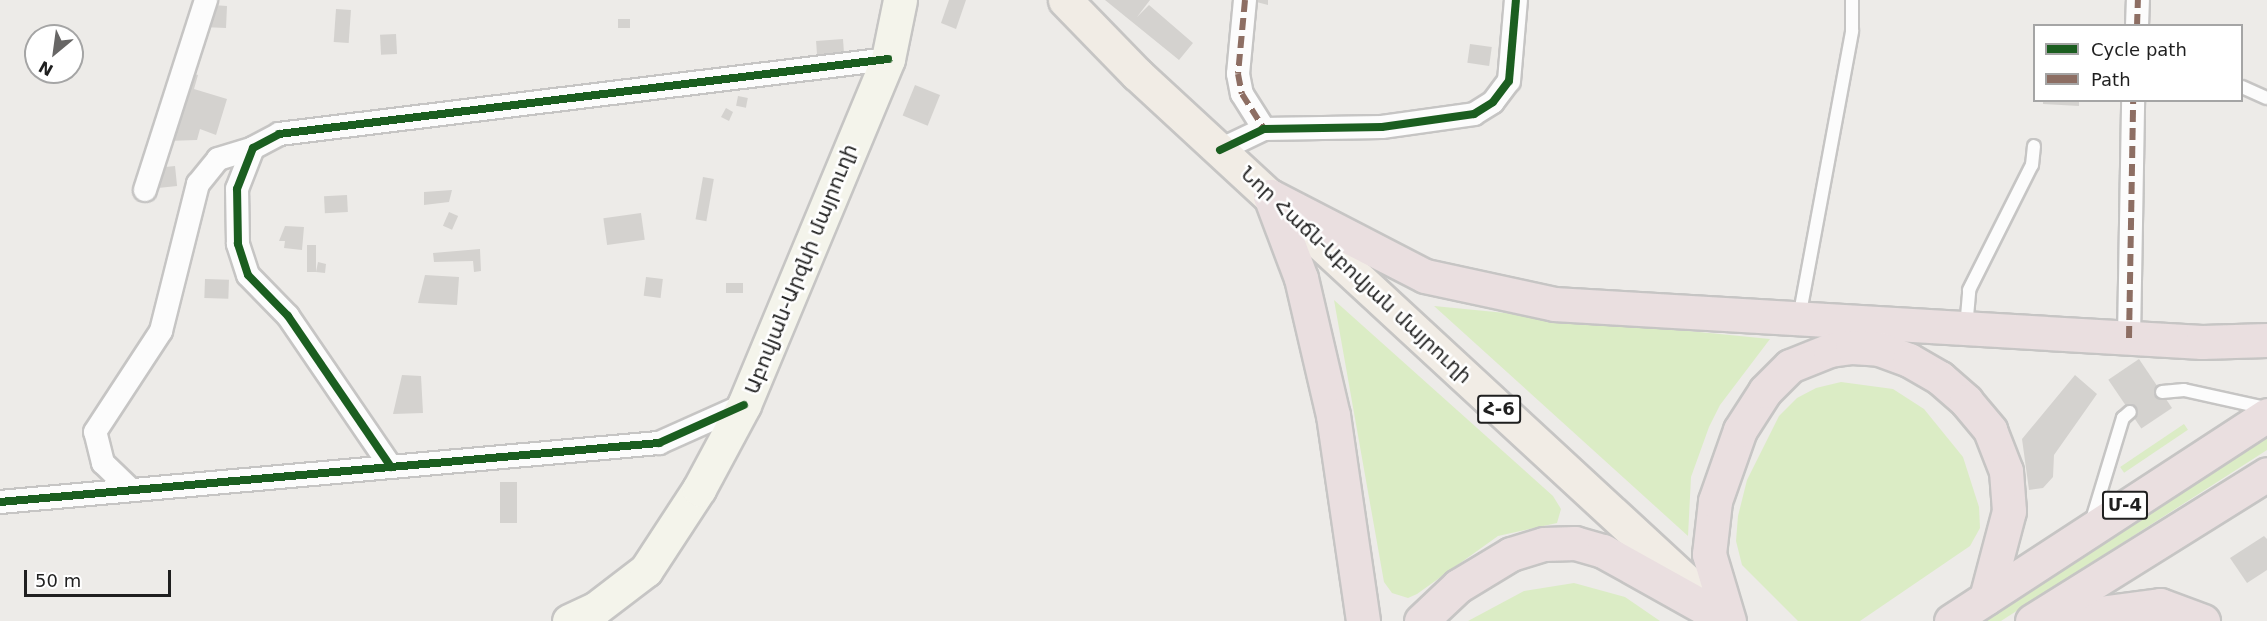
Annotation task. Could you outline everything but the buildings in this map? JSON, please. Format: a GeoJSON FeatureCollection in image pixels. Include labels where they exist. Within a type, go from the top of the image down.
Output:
{"type":"FeatureCollection","features":[{"type":"Feature","properties":{"kind":"highway"},"geometry":{"type":"LineString","coordinates":[[1270,196],[1425,276],[1554,304],[2129,338],[2267,340]]}},
{"type":"Feature","properties":{"kind":"highway"},"geometry":{"type":"LineString","coordinates":[[1270,196],[1301,278],[1333,415],[1364,621]]}},
{"type":"Feature","properties":{"kind":"highway"},"geometry":{"type":"LineString","coordinates":[[1728,621],[1709,554],[1715,501],[1740,430],[1766,391],[1790,366],[1830,350],[1852,347],[1879,349],[1909,360],[1940,378],[1966,401],[1990,430],[2006,471],[2009,511],[1986,598]]}},
{"type":"Feature","properties":{"kind":"highway","name":"Մ-4"},"geometry":{"type":"LineString","coordinates":[[1951,621],[2089,528],[2267,415]]}},
{"type":"Feature","properties":{"kind":"highway","name":"Մ-4"},"geometry":{"type":"LineString","coordinates":[[2032,621],[2267,474]]}},
{"type":"Feature","properties":{"kind":"highway"},"geometry":{"type":"LineString","coordinates":[[1421,621],[1458,586],[1511,554],[1544,544],[1575,543],[1603,551],[1728,621]]}},
{"type":"Feature","properties":{"kind":"highway"},"geometry":{"type":"LineString","coordinates":[[2038,621],[2160,605],[2203,621]]}},
{"type":"Feature","properties":{"kind":"main road","name":"Աբովյան-Արզնի մայրուղի"},"geometry":{"type":"LineString","coordinates":[[569,621],[595,609],[646,570],[699,489],[744,405],[888,59],[900,0]]}},
{"type":"Feature","properties":{"kind":"main road","name":"Նոր Հաճն-Աբովյան մայրուղի"},"geometry":{"type":"LineString","coordinates":[[1065,0],[1137,74],[1728,621]]}},
{"type":"Feature","properties":{"kind":"street"},"geometry":{"type":"LineString","coordinates":[[145,190],[206,0]]}},
{"type":"Feature","properties":{"kind":"street"},"geometry":{"type":"LineString","coordinates":[[1245,0],[1238,74],[1242,94],[1264,129]]}},
{"type":"Feature","properties":{"kind":"street"},"geometry":{"type":"LineString","coordinates":[[1220,150],[1264,129],[1382,127],[1474,114],[1493,102],[1509,81],[1516,0]]}},
{"type":"Feature","properties":{"kind":"street"},"geometry":{"type":"LineString","coordinates":[[2137,24],[2138,0]]}},
{"type":"Feature","properties":{"kind":"street"},"geometry":{"type":"LineString","coordinates":[[131,490],[103,463],[95,432],[161,331],[198,184],[218,159],[253,148],[279,134],[888,59]]}},
{"type":"Feature","properties":{"kind":"street"},"geometry":{"type":"LineString","coordinates":[[2129,338],[2133,102]]}},
{"type":"Feature","properties":{"kind":"street"},"geometry":{"type":"LineString","coordinates":[[253,148],[237,189],[238,244],[248,275],[288,316],[391,467]]}},
{"type":"Feature","properties":{"kind":"street"},"geometry":{"type":"LineString","coordinates":[[0,502],[659,443],[744,405]]}},
{"type":"Feature","properties":{"kind":"lane"},"geometry":{"type":"LineString","coordinates":[[1799,320],[1852,31],[1852,0]]}},
{"type":"Feature","properties":{"kind":"lane"},"geometry":{"type":"LineString","coordinates":[[2243,88],[2267,98]]}},
{"type":"Feature","properties":{"kind":"lane"},"geometry":{"type":"LineString","coordinates":[[1966,329],[1969,290],[2032,165],[2034,146]]}},
{"type":"Feature","properties":{"kind":"lane"},"geometry":{"type":"LineString","coordinates":[[2162,392],[2184,390],[2267,409]]}},
{"type":"Feature","properties":{"kind":"lane"},"geometry":{"type":"LineString","coordinates":[[2089,528],[2123,418],[2130,412]]}},
{"type":"Feature","properties":{"kind":"green space"},"geometry":{"type":"Polygon","coordinates":[[[1334,300],[1553,496],[1561,509],[1557,523],[1498,536],[1417,594],[1408,598],[1392,593],[1384,582],[1334,300]]]}},
{"type":"Feature","properties":{"kind":"green space"},"geometry":{"type":"Polygon","coordinates":[[[1434,306],[1770,339],[1720,405],[1709,427],[1691,477],[1688,536],[1434,306]]]}},
{"type":"Feature","properties":{"kind":"green space"},"geometry":{"type":"Polygon","coordinates":[[[1841,382],[1893,389],[1924,409],[1963,457],[1979,507],[1980,528],[1970,546],[1860,621],[1798,621],[1742,565],[1736,541],[1738,516],[1747,480],[1779,416],[1797,398],[1816,388],[1841,382]]]}},
{"type":"Feature","properties":{"kind":"green space"},"geometry":{"type":"Polygon","coordinates":[[[2184,424],[2188,430],[2124,473],[2120,467],[2184,424]]]}},
{"type":"Feature","properties":{"kind":"green space"},"geometry":{"type":"Polygon","coordinates":[[[2267,433],[2267,450],[2001,621],[1970,621],[2267,433]]]}},
{"type":"Feature","properties":{"kind":"green space"},"geometry":{"type":"Polygon","coordinates":[[[1574,583],[1625,597],[1660,621],[1468,621],[1524,591],[1574,583]]]}},
{"type":"Feature","properties":{"kind":"marked path"},"geometry":{"type":"LineString","coordinates":[[1245,0],[1238,74],[1242,94],[1264,129]]}},
{"type":"Feature","properties":{"kind":"marked path"},"geometry":{"type":"LineString","coordinates":[[2137,24],[2138,0]]}},
{"type":"Feature","properties":{"kind":"marked path"},"geometry":{"type":"LineString","coordinates":[[2129,338],[2133,102]]}},
{"type":"Feature","properties":{"kind":"cycle path"},"geometry":{"type":"LineString","coordinates":[[1220,150],[1264,129],[1382,127],[1474,114],[1493,102],[1509,81],[1516,0]]}},
{"type":"Feature","properties":{"kind":"cycle path"},"geometry":{"type":"LineString","coordinates":[[391,467],[288,316],[248,275],[238,244],[237,189],[253,148],[279,134],[888,59]]}},
{"type":"Feature","properties":{"kind":"cycle path"},"geometry":{"type":"LineString","coordinates":[[0,502],[659,443],[744,405]]}}]}
